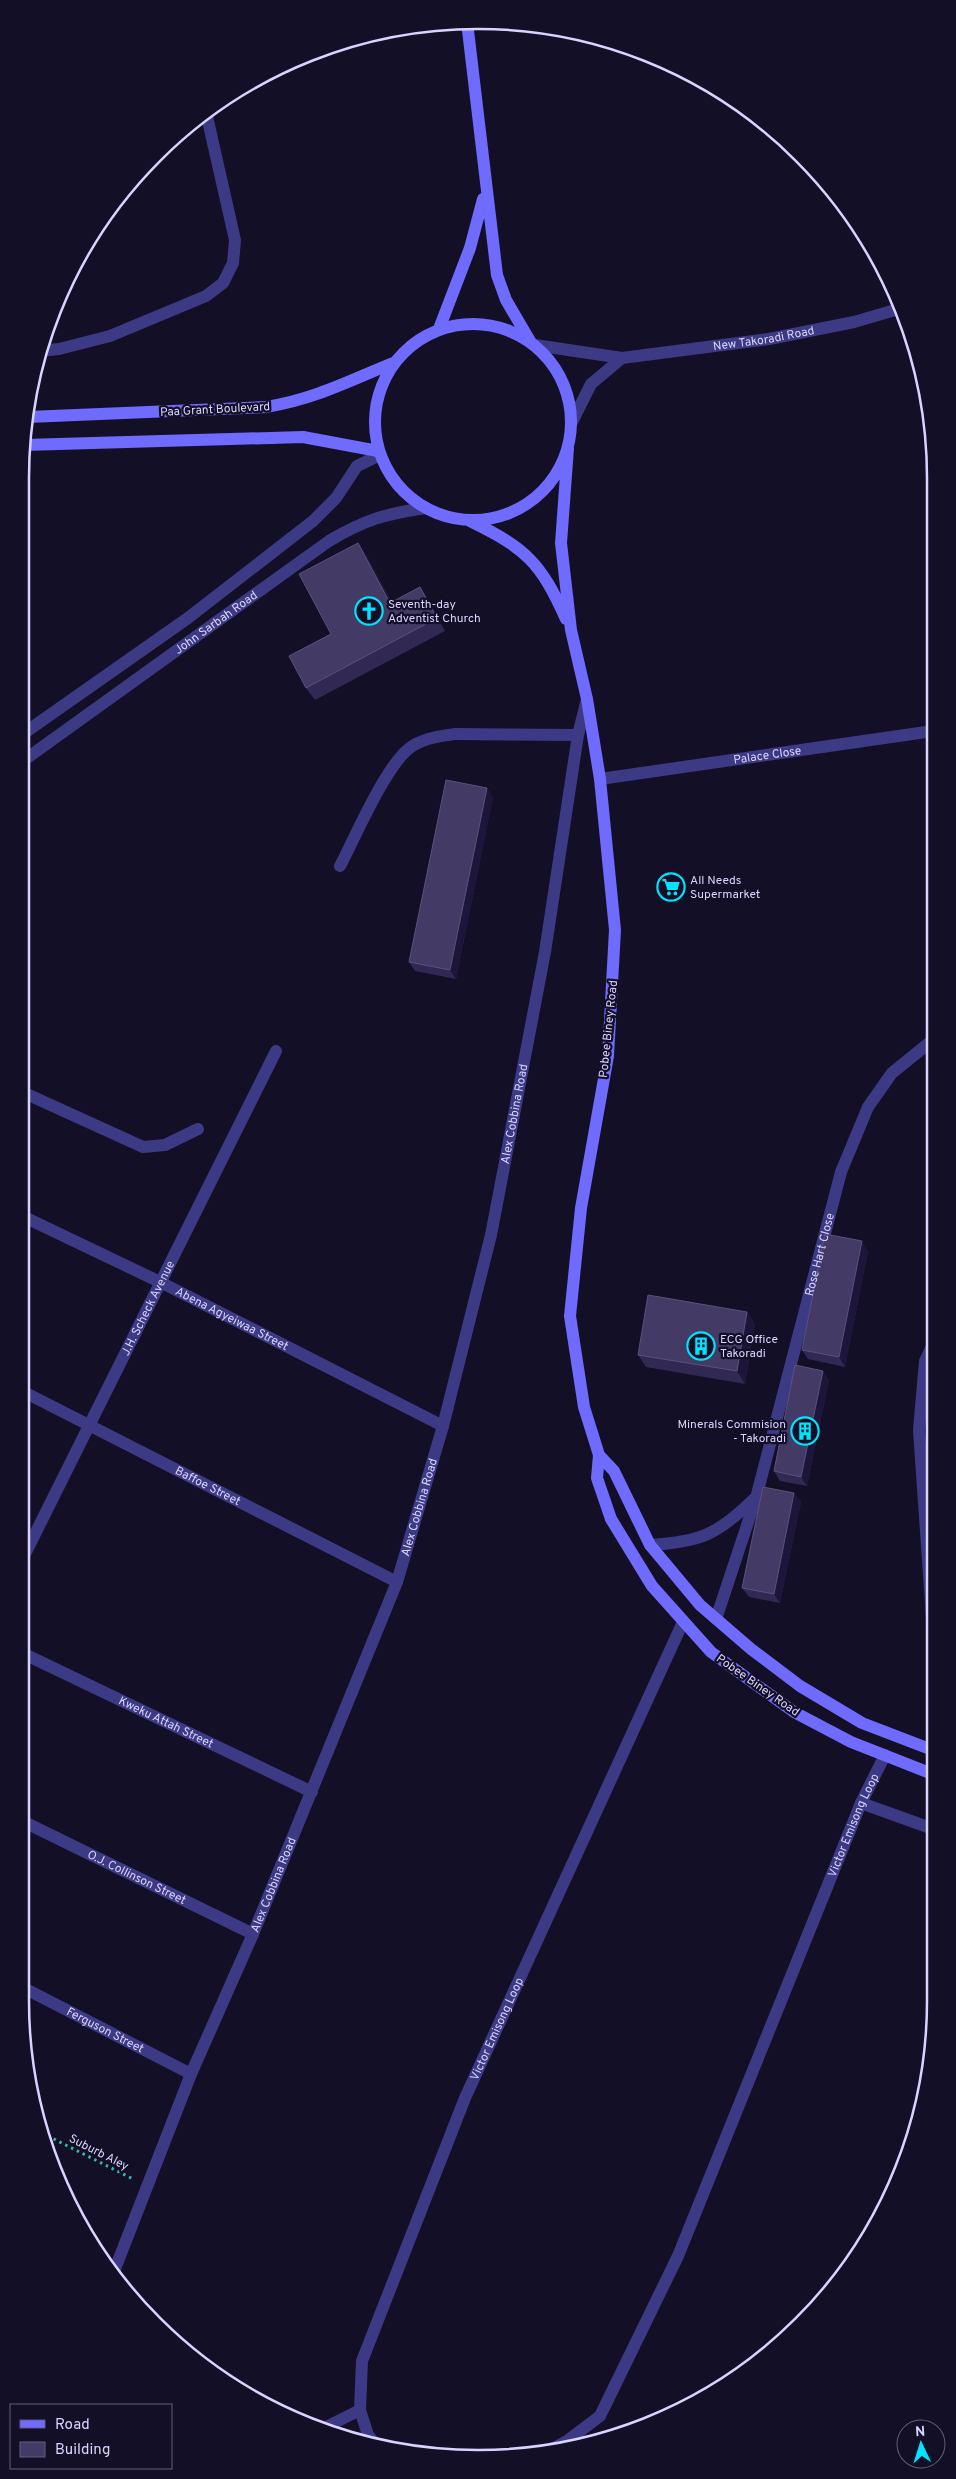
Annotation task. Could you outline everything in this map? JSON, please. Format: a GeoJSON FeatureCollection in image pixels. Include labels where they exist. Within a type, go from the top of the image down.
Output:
{"type":"FeatureCollection","features":[{"type":"Feature","properties":{"kind":"street"},"geometry":{"type":"LineString","coordinates":[[468,29],[497,275],[506,300],[533,343],[550,361],[562,379],[570,400],[572,422],[568,448],[561,543],[571,630]]}},
{"type":"Feature","properties":{"kind":"street"},"geometry":{"type":"LineString","coordinates":[[48,350],[110,336],[206,296],[223,283],[233,263],[235,240],[208,120]]}},
{"type":"Feature","properties":{"kind":"street"},"geometry":{"type":"LineString","coordinates":[[439,329],[478,224],[486,184]]}},
{"type":"Feature","properties":{"kind":"street","name":"New Takoradi Road"},"geometry":{"type":"LineString","coordinates":[[533,343],[622,358],[770,339],[854,322],[894,310]]}},
{"type":"Feature","properties":{"kind":"street"},"geometry":{"type":"LineString","coordinates":[[533,343],[509,330],[486,324],[462,324],[439,329],[406,349],[382,383],[376,405],[374,428],[379,453],[390,476],[406,494],[425,508],[446,516],[468,520],[490,518],[511,512],[531,501],[547,486],[560,468],[568,448]]}},
{"type":"Feature","properties":{"kind":"street"},"geometry":{"type":"LineString","coordinates":[[572,422],[591,384],[622,358]]}},
{"type":"Feature","properties":{"kind":"street","name":"Paa Grant Boulevard"},"geometry":{"type":"LineString","coordinates":[[33,417],[266,407],[315,396],[394,364]]}},
{"type":"Feature","properties":{"kind":"street"},"geometry":{"type":"LineString","coordinates":[[30,445],[303,438],[379,453]]}},
{"type":"Feature","properties":{"kind":"street","name":"John Sarbah Road"},"geometry":{"type":"LineString","coordinates":[[29,730],[188,618],[313,521],[336,498],[357,466],[379,453]]}},
{"type":"Feature","properties":{"kind":"street","name":"John Sarbah Road"},"geometry":{"type":"LineString","coordinates":[[29,757],[329,541],[359,523],[381,515],[425,508]]}},
{"type":"Feature","properties":{"kind":"street"},"geometry":{"type":"LineString","coordinates":[[468,520],[501,536],[540,568],[554,592],[571,630]]}},
{"type":"Feature","properties":{"kind":"street","name":"Pobee Biney Road"},"geometry":{"type":"LineString","coordinates":[[571,630],[587,699],[600,779],[615,930],[614,987],[608,1056],[581,1208],[570,1316],[584,1407],[599,1455],[597,1478],[611,1519],[652,1586],[711,1652],[794,1712],[851,1742],[927,1772]]}},
{"type":"Feature","properties":{"kind":"street","name":"Alex Cobbina Road"},"geometry":{"type":"LineString","coordinates":[[116,2266],[191,2074],[253,1934],[398,1582],[443,1426],[491,1235],[501,1174],[515,1114],[545,952],[578,735],[587,699]]}},
{"type":"Feature","properties":{"kind":"street","name":"Palace Close"},"geometry":{"type":"LineString","coordinates":[[600,779],[927,732]]}},
{"type":"Feature","properties":{"kind":"street"},"geometry":{"type":"LineString","coordinates":[[340,866],[394,763],[413,746],[437,736],[454,734],[578,735]]}},
{"type":"Feature","properties":{"kind":"street","name":"Rose Hart Close"},"geometry":{"type":"LineString","coordinates":[[716,1618],[756,1498],[841,1172],[868,1107],[892,1073],[927,1045]]}},
{"type":"Feature","properties":{"kind":"street","name":"J.H. Scheck Avenue"},"geometry":{"type":"LineString","coordinates":[[29,1546],[162,1283],[276,1051]]}},
{"type":"Feature","properties":{"kind":"street"},"geometry":{"type":"LineString","coordinates":[[29,1095],[143,1147],[165,1145],[198,1129]]}},
{"type":"Feature","properties":{"kind":"street","name":"Abena Agyeiwaa Street"},"geometry":{"type":"LineString","coordinates":[[29,1219],[162,1283],[443,1426]]}},
{"type":"Feature","properties":{"kind":"street"},"geometry":{"type":"LineString","coordinates":[[927,1357],[925,1361],[919,1430],[927,1546]]}},
{"type":"Feature","properties":{"kind":"street","name":"Baffoe Street"},"geometry":{"type":"LineString","coordinates":[[29,1394],[398,1582]]}},
{"type":"Feature","properties":{"kind":"street","name":"Pobee Biney Road"},"geometry":{"type":"LineString","coordinates":[[599,1455],[614,1471],[650,1545],[700,1605],[751,1650],[800,1686],[862,1723],[927,1748]]}},
{"type":"Feature","properties":{"kind":"street"},"geometry":{"type":"LineString","coordinates":[[650,1545],[683,1543],[711,1534],[733,1520],[756,1498]]}},
{"type":"Feature","properties":{"kind":"street","name":"Victor Emisong Loop"},"geometry":{"type":"LineString","coordinates":[[370,2437],[360,2410],[362,2361],[465,2098],[683,1622]]}},
{"type":"Feature","properties":{"kind":"street","name":"Kweku Attah Street"},"geometry":{"type":"LineString","coordinates":[[29,1656],[312,1792]]}},
{"type":"Feature","properties":{"kind":"street","name":"Victor Emisong Loop"},"geometry":{"type":"LineString","coordinates":[[565,2442],[600,2416],[678,2256],[861,1803],[885,1755]]}},
{"type":"Feature","properties":{"kind":"street"},"geometry":{"type":"LineString","coordinates":[[861,1803],[927,1827]]}},
{"type":"Feature","properties":{"kind":"street","name":"O.J. Collinson Street"},"geometry":{"type":"LineString","coordinates":[[29,1824],[253,1934]]}},
{"type":"Feature","properties":{"kind":"street","name":"Ferguson Street"},"geometry":{"type":"LineString","coordinates":[[29,1991],[191,2074]]}},
{"type":"Feature","properties":{"kind":"street"},"geometry":{"type":"LineString","coordinates":[[330,2425],[360,2410]]}},
{"type":"Feature","properties":{"kind":"path","name":"Suburb Aley"},"geometry":{"type":"LineString","coordinates":[[51,2137],[147,2186]]}},
{"type":"Feature","properties":{"kind":"building"},"geometry":{"type":"Polygon","coordinates":[[[358,543],[390,603],[420,587],[437,618],[306,688],[289,656],[331,634],[299,574],[358,543]]]}},
{"type":"Feature","properties":{"kind":"building"},"geometry":{"type":"Polygon","coordinates":[[[446,780],[487,788],[450,970],[409,962],[446,780]]]}},
{"type":"Feature","properties":{"kind":"building"},"geometry":{"type":"Polygon","coordinates":[[[825,1234],[862,1241],[839,1357],[802,1350],[825,1234]]]}},
{"type":"Feature","properties":{"kind":"building","name":"ECG Office Takoradi"},"geometry":{"type":"Polygon","coordinates":[[[648,1295],[747,1312],[737,1371],[638,1355],[648,1295]]]}},
{"type":"Feature","properties":{"kind":"building","name":"Minerals Commision - Takoradi"},"geometry":{"type":"Polygon","coordinates":[[[795,1365],[823,1371],[801,1477],[774,1471],[795,1365]]]}},
{"type":"Feature","properties":{"kind":"building"},"geometry":{"type":"Polygon","coordinates":[[[763,1487],[794,1493],[774,1594],[742,1588],[763,1487]]]}},
{"type":"Feature","properties":{"kind":"place","name":"Seventh-day Adventist Church"},"geometry":{"type":"Point","coordinates":[369,611]}},
{"type":"Feature","properties":{"kind":"place","name":"All Needs Supermarket"},"geometry":{"type":"Point","coordinates":[671,887]}},
{"type":"Feature","properties":{"kind":"place","name":"ECG Office Takoradi"},"geometry":{"type":"Point","coordinates":[701,1346]}},
{"type":"Feature","properties":{"kind":"place","name":"Minerals Commision - Takoradi"},"geometry":{"type":"Point","coordinates":[805,1431]}}]}
